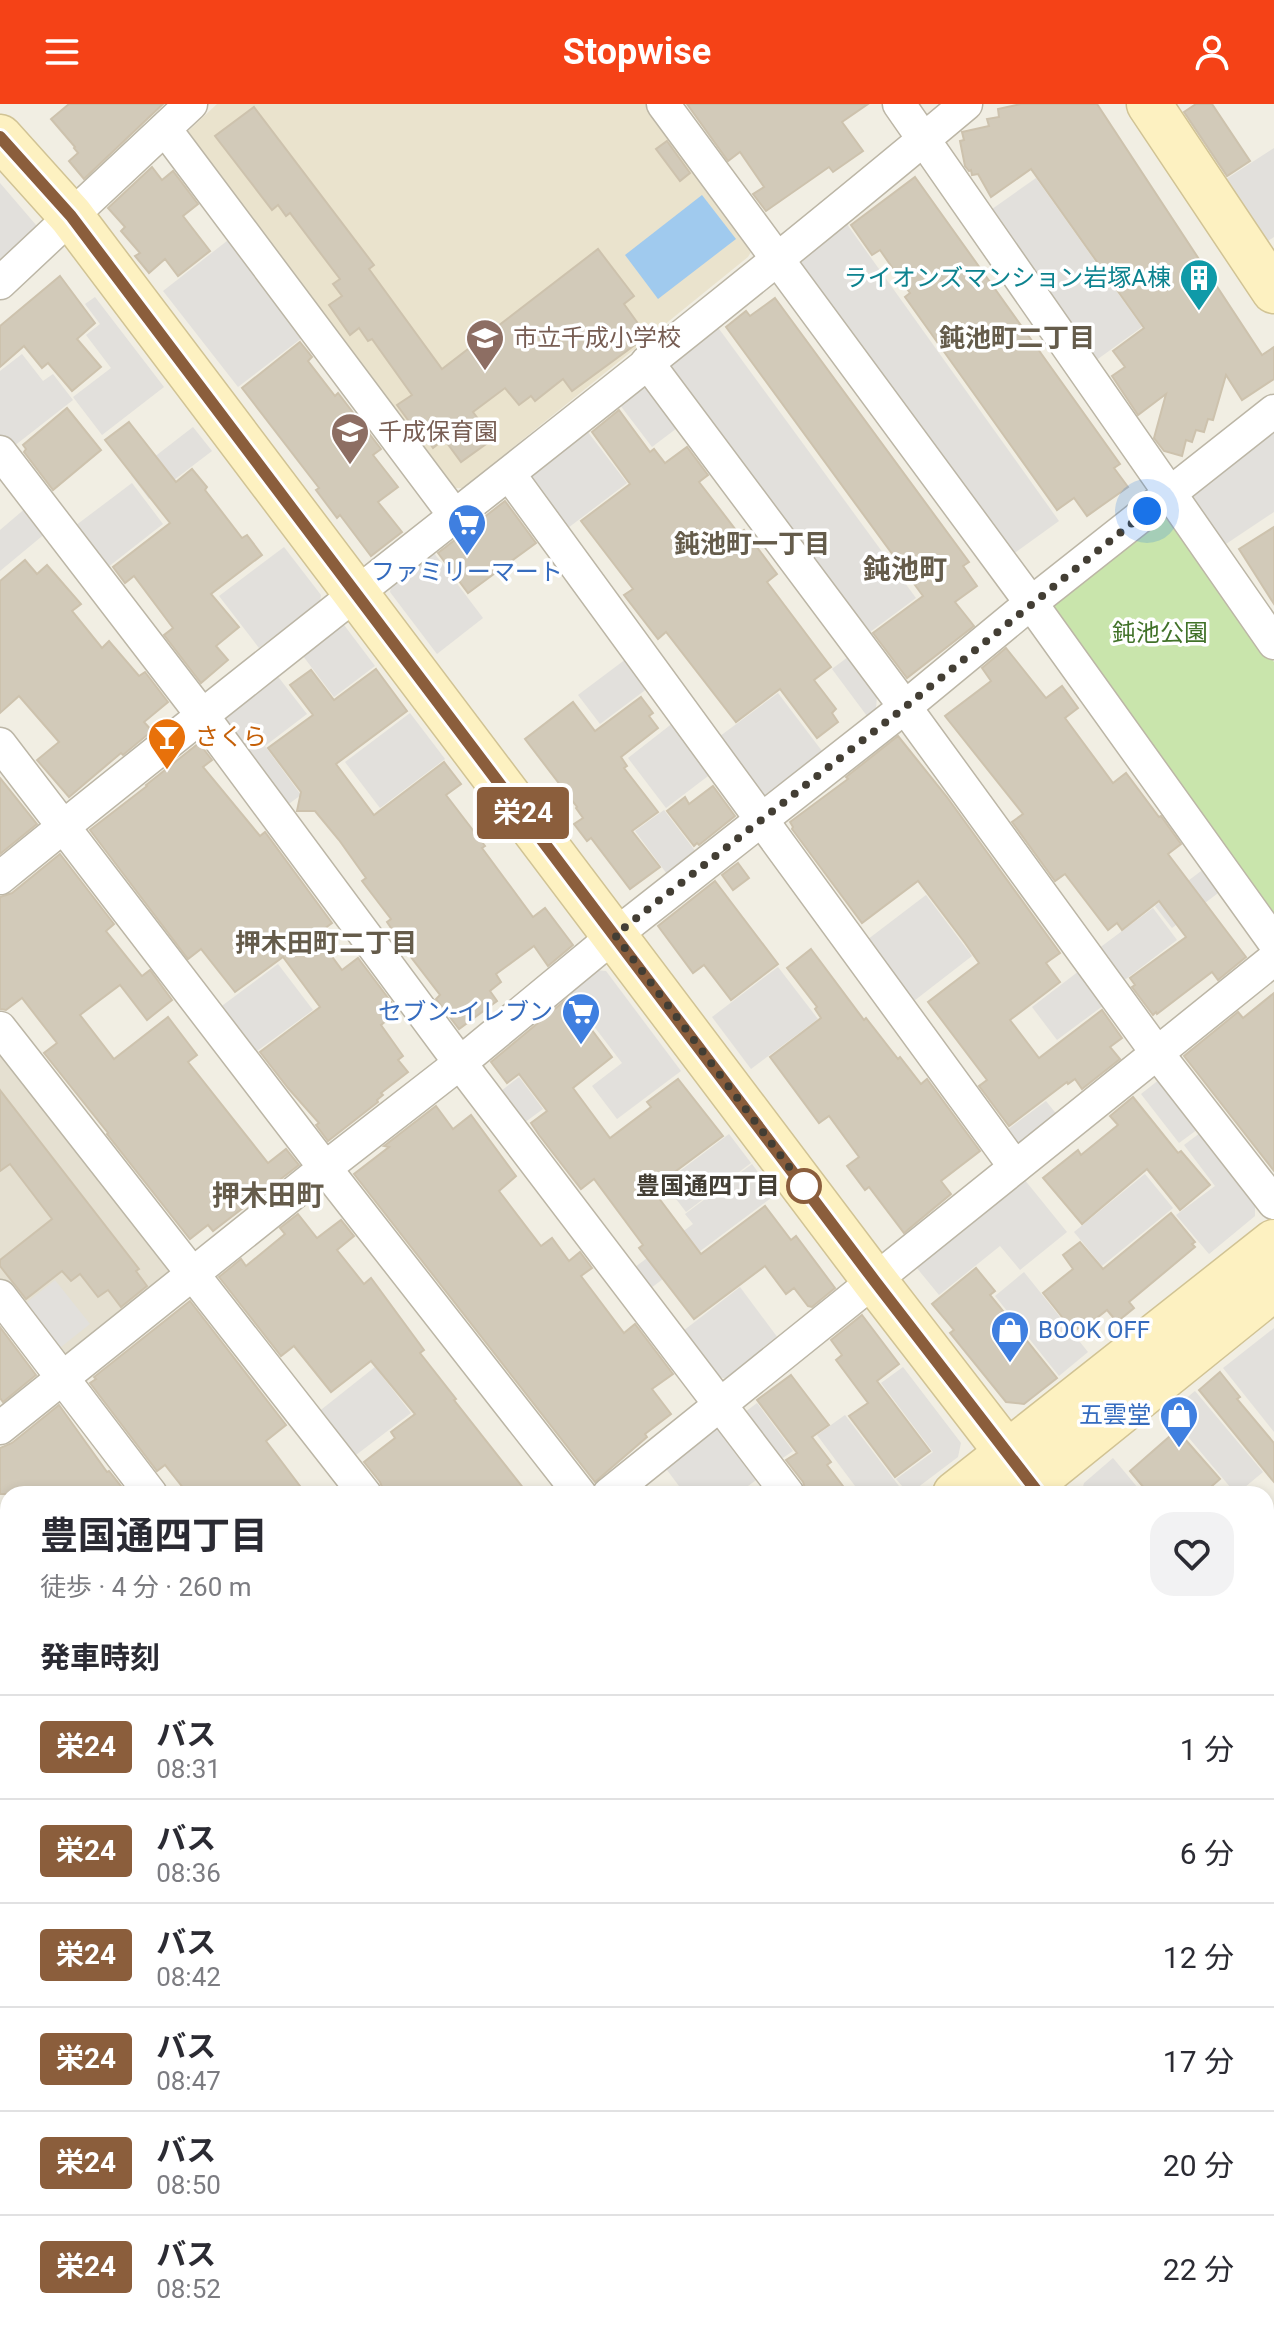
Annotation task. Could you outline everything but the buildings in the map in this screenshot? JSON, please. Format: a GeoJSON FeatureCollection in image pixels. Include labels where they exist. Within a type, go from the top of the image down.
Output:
{"type":"FeatureCollection","features":[{"type":"Feature","properties":{"kind":"street"},"geometry":{"type":"LineString","coordinates":[[0,283],[191,104]]}},
{"type":"Feature","properties":{"kind":"street"},"geometry":{"type":"LineString","coordinates":[[663,104],[1031,603],[1274,942]]}},
{"type":"Feature","properties":{"kind":"street"},"geometry":{"type":"LineString","coordinates":[[899,104],[1274,643]]}},
{"type":"Feature","properties":{"kind":"street"},"geometry":{"type":"LineString","coordinates":[[0,878],[356,592],[509,474],[966,104]]}},
{"type":"Feature","properties":{"kind":"street"},"geometry":{"type":"LineString","coordinates":[[1149,104],[1274,291]]}},
{"type":"Feature","properties":{"kind":"street"},"geometry":{"type":"LineString","coordinates":[[165,129],[455,516]]}},
{"type":"Feature","properties":{"kind":"street"},"geometry":{"type":"LineString","coordinates":[[0,137],[71,216],[1024,1481]]}},
{"type":"Feature","properties":{"kind":"street"},"geometry":{"type":"LineString","coordinates":[[647,362],[905,707],[1157,1053],[1274,1203]]}},
{"type":"Feature","properties":{"kind":"street"},"geometry":{"type":"LineString","coordinates":[[0,1428],[1274,411]]}},
{"type":"Feature","properties":{"kind":"street"},"geometry":{"type":"LineString","coordinates":[[0,452],[202,715],[460,1063],[782,1486]]}},
{"type":"Feature","properties":{"kind":"street"},"geometry":{"type":"LineString","coordinates":[[509,474],[1015,1167]]}},
{"type":"Feature","properties":{"kind":"street"},"geometry":{"type":"LineString","coordinates":[[0,744],[574,1486]]}},
{"type":"Feature","properties":{"kind":"street"},"geometry":{"type":"LineString","coordinates":[[619,1486],[1274,959]]}},
{"type":"Feature","properties":{"kind":"street"},"geometry":{"type":"LineString","coordinates":[[0,1028],[359,1486]]}},
{"type":"Feature","properties":{"kind":"street"},"geometry":{"type":"LineString","coordinates":[[1024,1481],[1274,1242]]}},
{"type":"Feature","properties":{"kind":"street"},"geometry":{"type":"LineString","coordinates":[[997,1486],[1024,1481],[1274,1288]]}},
{"type":"Feature","properties":{"kind":"street"},"geometry":{"type":"LineString","coordinates":[[0,1296],[145,1486]]}},
{"type":"Feature","properties":{"kind":"shaded area","name":"市立千成小学校"},"geometry":{"type":"Polygon","coordinates":[[[217,104],[650,104],[754,247],[748,257],[463,488],[453,488],[185,134],[217,104]]]}},
{"type":"Feature","properties":{"kind":"shaded area"},"geometry":{"type":"Polygon","coordinates":[[[1274,148],[1274,237],[1262,245],[1220,183],[1274,148]]]}},
{"type":"Feature","properties":{"kind":"shaded area"},"geometry":{"type":"Polygon","coordinates":[[[1036,178],[1142,327],[1091,364],[985,214],[1036,178]]]}},
{"type":"Feature","properties":{"kind":"shaded area"},"geometry":{"type":"Polygon","coordinates":[[[0,183],[36,225],[36,234],[0,268],[0,183]]]}},
{"type":"Feature","properties":{"kind":"shaded area"},"geometry":{"type":"Polygon","coordinates":[[[844,220],[1059,521],[1009,557],[797,267],[797,256],[844,220]]]}},
{"type":"Feature","properties":{"kind":"shaded area"},"geometry":{"type":"Polygon","coordinates":[[[232,237],[307,334],[238,387],[163,291],[232,237]]]}},
{"type":"Feature","properties":{"kind":"shaded area"},"geometry":{"type":"Polygon","coordinates":[[[95,297],[164,387],[102,435],[73,397],[111,368],[86,335],[100,324],[85,304],[95,297]]]}},
{"type":"Feature","properties":{"kind":"shaded area"},"geometry":{"type":"Polygon","coordinates":[[[714,322],[916,598],[866,635],[671,372],[669,360],[714,322]]]}},
{"type":"Feature","properties":{"kind":"shaded area"},"geometry":{"type":"Polygon","coordinates":[[[22,354],[43,381],[53,374],[73,400],[9,450],[0,437],[0,371],[22,354]]]}},
{"type":"Feature","properties":{"kind":"shaded area"},"geometry":{"type":"Polygon","coordinates":[[[636,387],[648,388],[677,428],[652,447],[617,401],[636,387]]]}},
{"type":"Feature","properties":{"kind":"shaded area"},"geometry":{"type":"Polygon","coordinates":[[[1274,426],[1274,512],[1220,548],[1188,502],[1190,493],[1274,426]]]}},
{"type":"Feature","properties":{"kind":"shaded area"},"geometry":{"type":"Polygon","coordinates":[[[193,427],[212,451],[149,499],[131,475],[193,427]]]}},
{"type":"Feature","properties":{"kind":"shaded area"},"geometry":{"type":"Polygon","coordinates":[[[584,427],[627,483],[564,531],[529,483],[530,469],[584,427]]]}},
{"type":"Feature","properties":{"kind":"shaded area"},"geometry":{"type":"Polygon","coordinates":[[[132,483],[163,524],[103,571],[71,529],[132,483]]]}},
{"type":"Feature","properties":{"kind":"shaded area"},"geometry":{"type":"Polygon","coordinates":[[[27,507],[47,532],[0,571],[0,530],[27,507]]]}},
{"type":"Feature","properties":{"kind":"shaded area"},"geometry":{"type":"Polygon","coordinates":[[[284,547],[321,595],[320,601],[259,648],[219,596],[284,547]]]}},
{"type":"Feature","properties":{"kind":"shaded area"},"geometry":{"type":"Polygon","coordinates":[[[431,549],[483,618],[437,654],[390,592],[393,578],[431,549]]]}},
{"type":"Feature","properties":{"kind":"shaded area"},"geometry":{"type":"Polygon","coordinates":[[[341,621],[375,666],[334,697],[300,652],[341,621]]]}},
{"type":"Feature","properties":{"kind":"shaded area"},"geometry":{"type":"Polygon","coordinates":[[[630,656],[652,685],[600,724],[578,695],[630,656]]]}},
{"type":"Feature","properties":{"kind":"shaded area"},"geometry":{"type":"Polygon","coordinates":[[[848,657],[877,695],[876,709],[867,716],[832,669],[848,657]]]}},
{"type":"Feature","properties":{"kind":"shaded area"},"geometry":{"type":"Polygon","coordinates":[[[276,674],[307,714],[265,746],[301,795],[286,806],[224,724],[225,712],[276,674]]]}},
{"type":"Feature","properties":{"kind":"shaded area"},"geometry":{"type":"Polygon","coordinates":[[[778,693],[822,751],[767,796],[756,792],[716,739],[778,693]]]}},
{"type":"Feature","properties":{"kind":"shaded area"},"geometry":{"type":"Polygon","coordinates":[[[410,713],[445,759],[380,808],[345,762],[410,713]]]}},
{"type":"Feature","properties":{"kind":"shaded area"},"geometry":{"type":"Polygon","coordinates":[[[678,719],[716,770],[666,808],[628,758],[678,719]]]}},
{"type":"Feature","properties":{"kind":"shaded area"},"geometry":{"type":"Polygon","coordinates":[[[664,810],[696,852],[667,874],[635,831],[664,810]]]}},
{"type":"Feature","properties":{"kind":"shaded area"},"geometry":{"type":"Polygon","coordinates":[[[1209,865],[1226,887],[1172,928],[1155,906],[1209,865]]]}},
{"type":"Feature","properties":{"kind":"shaded area"},"geometry":{"type":"Polygon","coordinates":[[[926,895],[972,956],[910,1004],[863,943],[926,895]]]}},
{"type":"Feature","properties":{"kind":"shaded area"},"geometry":{"type":"Polygon","coordinates":[[[1153,908],[1177,940],[1122,982],[1098,949],[1153,908]]]}},
{"type":"Feature","properties":{"kind":"shaded area"},"geometry":{"type":"Polygon","coordinates":[[[278,964],[313,1010],[253,1054],[219,1008],[278,964]]]}},
{"type":"Feature","properties":{"kind":"shaded area"},"geometry":{"type":"Polygon","coordinates":[[[778,967],[818,1019],[751,1069],[712,1017],[778,967]]]}},
{"type":"Feature","properties":{"kind":"shaded area"},"geometry":{"type":"Polygon","coordinates":[[[595,970],[606,971],[681,1071],[617,1119],[592,1086],[622,1063],[567,991],[595,970]]]}},
{"type":"Feature","properties":{"kind":"shaded area"},"geometry":{"type":"Polygon","coordinates":[[[1079,971],[1104,1005],[1057,1040],[1032,1007],[1079,971]]]}},
{"type":"Feature","properties":{"kind":"shaded area"},"geometry":{"type":"Polygon","coordinates":[[[0,1053],[170,1271],[67,1354],[57,1353],[0,1279],[0,1053]]]}},
{"type":"Feature","properties":{"kind":"shaded area"},"geometry":{"type":"Polygon","coordinates":[[[519,1077],[543,1109],[524,1123],[501,1091],[519,1077]]]}},
{"type":"Feature","properties":{"kind":"shaded area"},"geometry":{"type":"Polygon","coordinates":[[[1160,1079],[1198,1129],[1179,1143],[1141,1094],[1160,1079]]]}},
{"type":"Feature","properties":{"kind":"shaded area"},"geometry":{"type":"Polygon","coordinates":[[[1046,1101],[1058,1116],[1019,1146],[1003,1133],[1046,1101]]]}},
{"type":"Feature","properties":{"kind":"shaded area"},"geometry":{"type":"Polygon","coordinates":[[[1200,1133],[1255,1205],[1255,1216],[1209,1254],[1176,1215],[1215,1186],[1184,1145],[1200,1133]]]}},
{"type":"Feature","properties":{"kind":"shaded area"},"geometry":{"type":"Polygon","coordinates":[[[729,1134],[751,1163],[686,1212],[664,1183],[729,1134]]]}},
{"type":"Feature","properties":{"kind":"shaded area"},"geometry":{"type":"Polygon","coordinates":[[[752,1164],[775,1195],[651,1288],[635,1267],[693,1224],[685,1214],[752,1164]]]}},
{"type":"Feature","properties":{"kind":"shaded area"},"geometry":{"type":"Polygon","coordinates":[[[1145,1174],[1173,1208],[1102,1266],[1074,1232],[1145,1174]]]}},
{"type":"Feature","properties":{"kind":"shaded area"},"geometry":{"type":"Polygon","coordinates":[[[1024,1179],[1067,1232],[1020,1270],[1000,1246],[939,1295],[916,1267],[1024,1179]]]}},
{"type":"Feature","properties":{"kind":"shaded area"},"geometry":{"type":"Polygon","coordinates":[[[1024,1272],[1088,1352],[1059,1376],[995,1296],[1024,1272]]]}},
{"type":"Feature","properties":{"kind":"shaded area"},"geometry":{"type":"Polygon","coordinates":[[[55,1280],[90,1324],[56,1351],[22,1306],[55,1280]]]}},
{"type":"Feature","properties":{"kind":"shaded area"},"geometry":{"type":"Polygon","coordinates":[[[740,1287],[778,1338],[728,1379],[718,1377],[683,1331],[740,1287]]]}},
{"type":"Feature","properties":{"kind":"shaded area"},"geometry":{"type":"Polygon","coordinates":[[[1274,1328],[1274,1432],[1223,1368],[1274,1328]]]}},
{"type":"Feature","properties":{"kind":"shaded area"},"geometry":{"type":"Polygon","coordinates":[[[375,1367],[411,1413],[352,1458],[317,1413],[375,1367]]]}},
{"type":"Feature","properties":{"kind":"shaded area"},"geometry":{"type":"Polygon","coordinates":[[[903,1367],[961,1443],[958,1457],[920,1486],[902,1486],[896,1479],[933,1452],[881,1383],[903,1367]]]}},
{"type":"Feature","properties":{"kind":"shaded area"},"geometry":{"type":"Polygon","coordinates":[[[1195,1391],[1263,1472],[1246,1486],[1229,1486],[1168,1413],[1195,1391]]]}},
{"type":"Feature","properties":{"kind":"shaded area"},"geometry":{"type":"Polygon","coordinates":[[[757,1403],[793,1451],[780,1460],[745,1412],[757,1403]]]}},
{"type":"Feature","properties":{"kind":"shaded area"},"geometry":{"type":"Polygon","coordinates":[[[845,1415],[899,1486],[855,1486],[817,1435],[845,1415]]]}},
{"type":"Feature","properties":{"kind":"shaded area"},"geometry":{"type":"Polygon","coordinates":[[[714,1429],[722,1429],[759,1478],[748,1486],[679,1486],[664,1466],[714,1429]]]}},
{"type":"Feature","properties":{"kind":"shaded area"},"geometry":{"type":"Polygon","coordinates":[[[1113,1458],[1136,1486],[1083,1486],[1113,1458]]]}},
{"type":"Feature","properties":{"kind":"green space","name":"鈍池公園"},"geometry":{"type":"Polygon","coordinates":[[[1161,518],[1176,521],[1274,662],[1274,915],[1053,618],[1053,602],[1161,518]]]}},
{"type":"Feature","properties":{"kind":"water"},"geometry":{"type":"Polygon","coordinates":[[[702,195],[736,239],[658,299],[625,255],[702,195]]]}},
{"type":"Feature","properties":{"kind":"bus line","name":"栄24"},"geometry":{"type":"LineString","coordinates":[[0,137],[71,216],[1033,1486]]}},
{"type":"Feature","properties":{"kind":"place","name":"ライオンズマンション岩塚A棟"},"geometry":{"type":"Point","coordinates":[1199,312]}},
{"type":"Feature","properties":{"kind":"place","name":"市立千成小学校"},"geometry":{"type":"Point","coordinates":[485,372]}},
{"type":"Feature","properties":{"kind":"place","name":"千成保育園"},"geometry":{"type":"Point","coordinates":[350,466]}},
{"type":"Feature","properties":{"kind":"place","name":"ファミリーマート"},"geometry":{"type":"Point","coordinates":[467,557]}},
{"type":"Feature","properties":{"kind":"place","name":"さくら"},"geometry":{"type":"Point","coordinates":[167,771]}},
{"type":"Feature","properties":{"kind":"place","name":"セブン-イレブン"},"geometry":{"type":"Point","coordinates":[581,1046]}},
{"type":"Feature","properties":{"kind":"place","name":"豊国通四丁目"},"geometry":{"type":"Point","coordinates":[804,1186]}},
{"type":"Feature","properties":{"kind":"place","name":"BOOK OFF"},"geometry":{"type":"Point","coordinates":[1010,1364]}},
{"type":"Feature","properties":{"kind":"place","name":"五雲堂"},"geometry":{"type":"Point","coordinates":[1179,1449]}},
{"type":"Feature","properties":{"kind":"district","name":"鈍池町二丁目"},"geometry":{"type":"Point","coordinates":[1017,338]}},
{"type":"Feature","properties":{"kind":"district","name":"鈍池町一丁目"},"geometry":{"type":"Point","coordinates":[752,544]}},
{"type":"Feature","properties":{"kind":"district","name":"鈍池町"},"geometry":{"type":"Point","coordinates":[905,569]}},
{"type":"Feature","properties":{"kind":"district","name":"押木田町二丁目"},"geometry":{"type":"Point","coordinates":[326,943]}},
{"type":"Feature","properties":{"kind":"district","name":"押木田町"},"geometry":{"type":"Point","coordinates":[268,1195]}},
{"type":"Feature","properties":{"kind":"route"},"geometry":{"type":"LineString","coordinates":[[804,1186],[615,935],[905,707],[1147,511]]}}]}
